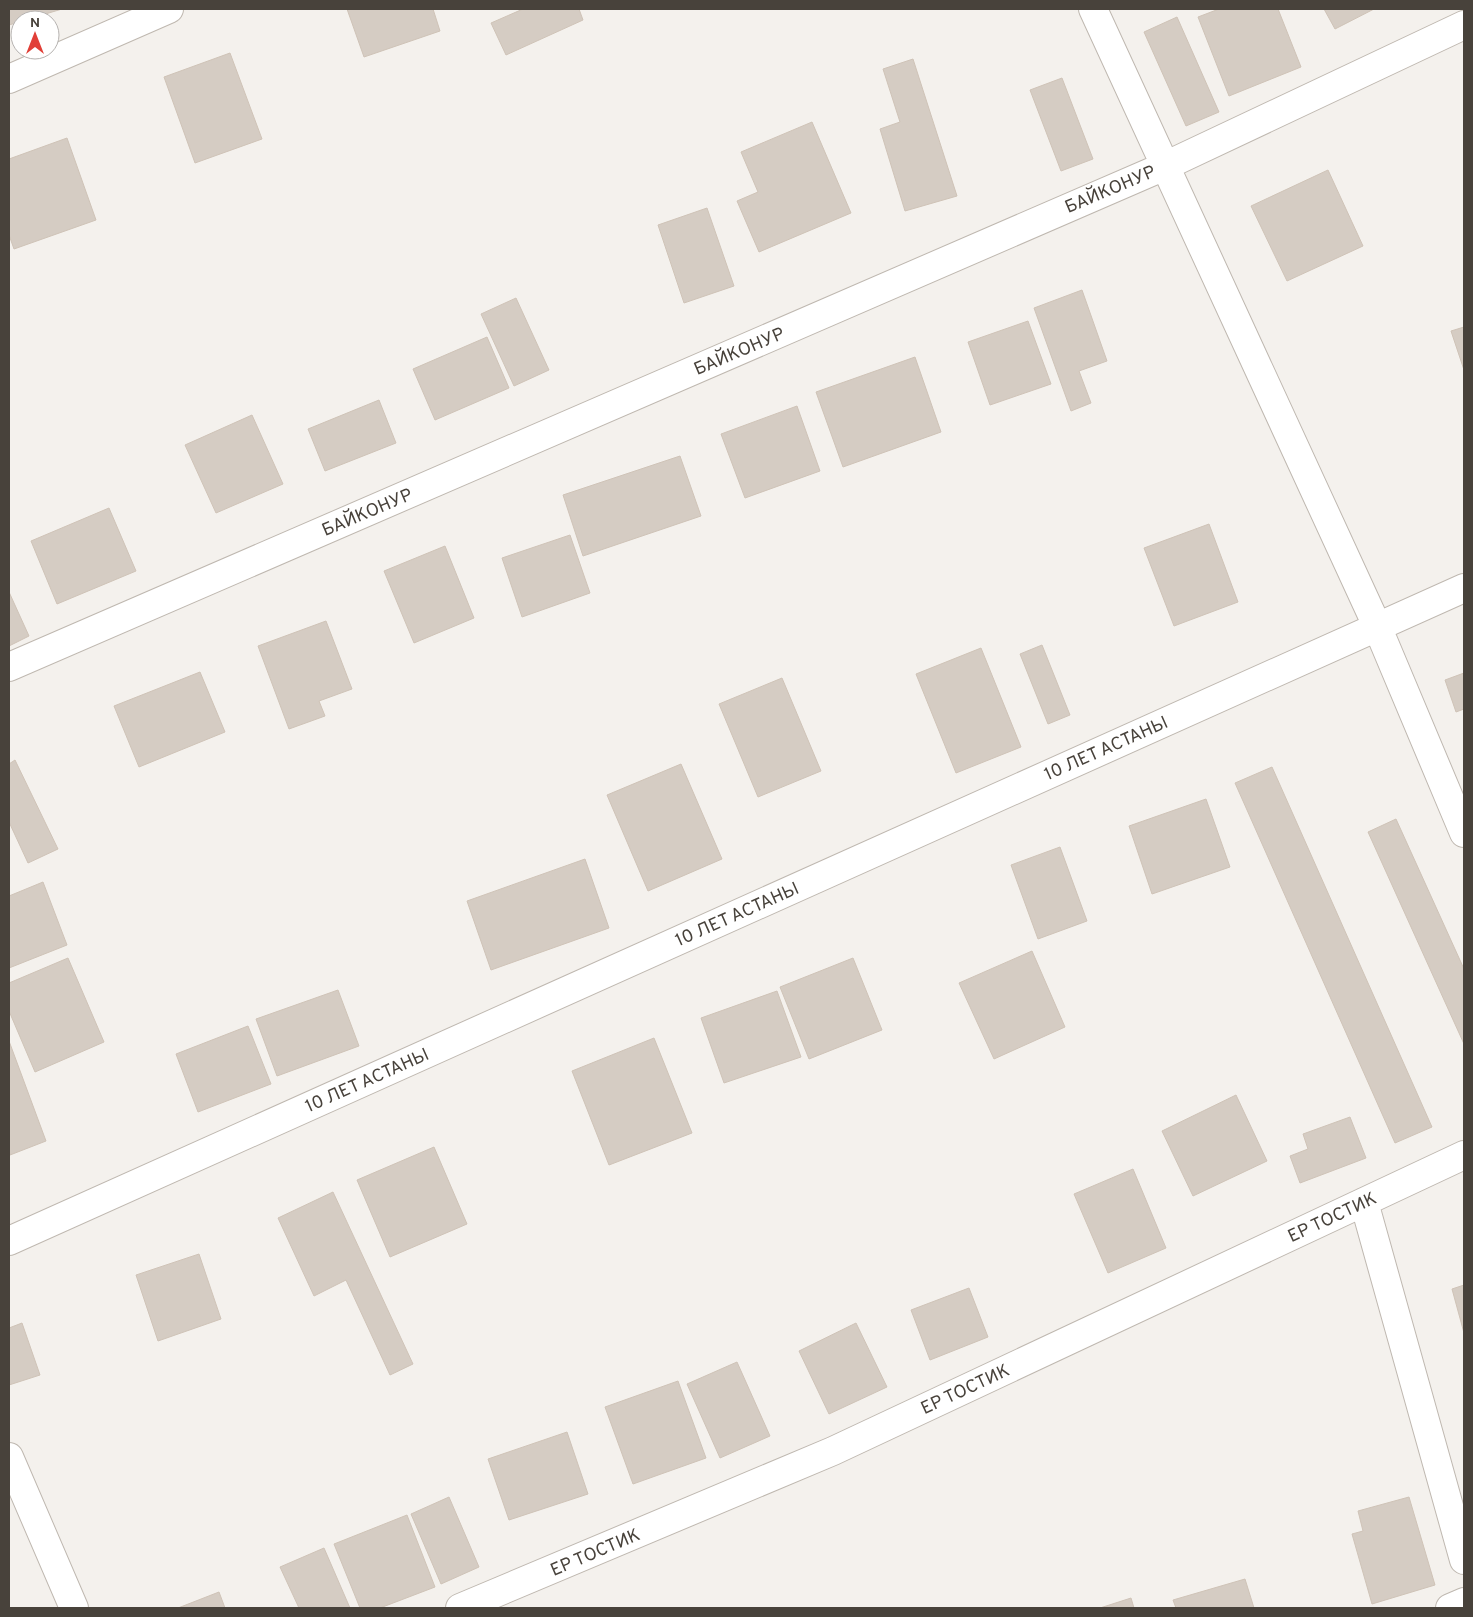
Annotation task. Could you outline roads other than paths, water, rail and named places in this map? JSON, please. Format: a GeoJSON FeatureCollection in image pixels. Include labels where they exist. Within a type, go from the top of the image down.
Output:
{"type":"FeatureCollection","features":[{"type":"Feature","properties":{"kind":"street"},"geometry":{"type":"LineString","coordinates":[[9,79],[170,9]]}},
{"type":"Feature","properties":{"kind":"street"},"geometry":{"type":"LineString","coordinates":[[1093,9],[1377,626],[1464,833]]}},
{"type":"Feature","properties":{"kind":"street","name":"БАЙКОНУР"},"geometry":{"type":"LineString","coordinates":[[9,667],[1164,166],[1464,25]]}},
{"type":"Feature","properties":{"kind":"street","name":"10 ЛЕТ АСТАНЫ"},"geometry":{"type":"LineString","coordinates":[[9,1241],[1464,588]]}},
{"type":"Feature","properties":{"kind":"street","name":"ЕР ТОСТИК"},"geometry":{"type":"LineString","coordinates":[[460,1608],[833,1451],[1464,1156]]}},
{"type":"Feature","properties":{"kind":"street"},"geometry":{"type":"LineString","coordinates":[[1364,1202],[1464,1560]]}},
{"type":"Feature","properties":{"kind":"street"},"geometry":{"type":"LineString","coordinates":[[9,1457],[74,1608]]}},
{"type":"Feature","properties":{"kind":"street"},"geometry":{"type":"LineString","coordinates":[[1450,1608],[1464,1602]]}}]}
